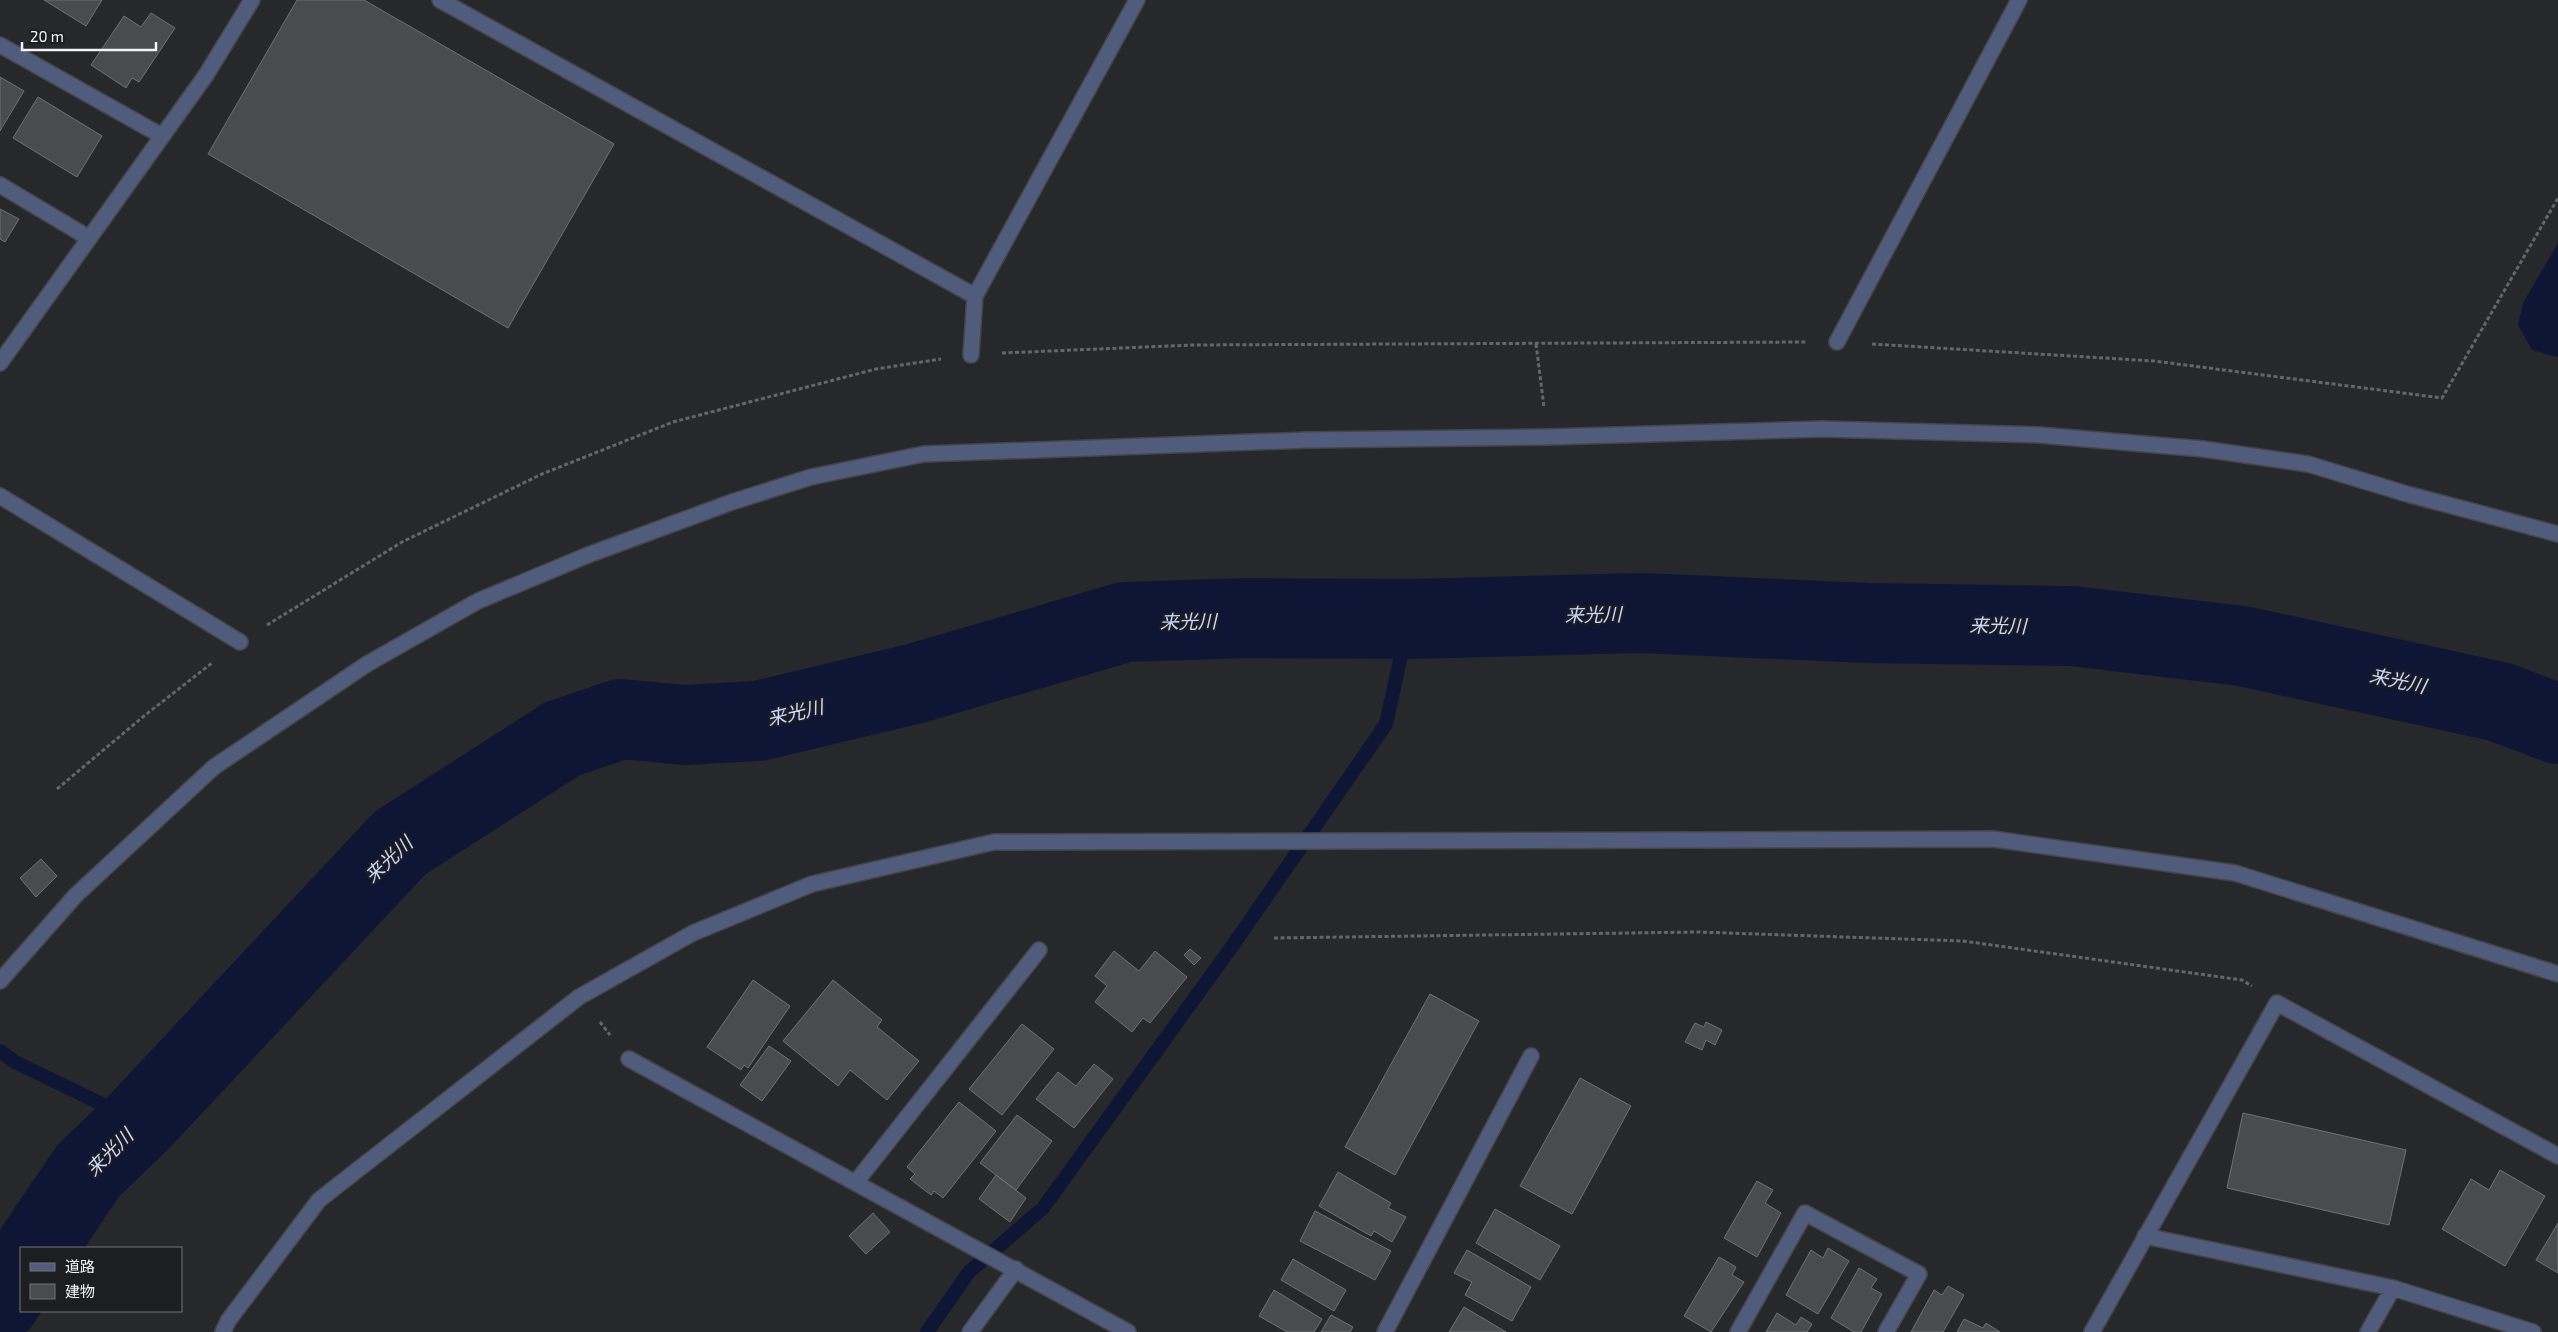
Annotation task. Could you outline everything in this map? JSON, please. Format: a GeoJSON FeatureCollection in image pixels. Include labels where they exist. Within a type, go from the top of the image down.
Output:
{"type":"FeatureCollection","features":[{"type":"Feature","properties":{"kind":"street"},"geometry":{"type":"LineString","coordinates":[[0,363],[206,74],[252,0]]}},
{"type":"Feature","properties":{"kind":"street"},"geometry":{"type":"LineString","coordinates":[[440,0],[975,296]]}},
{"type":"Feature","properties":{"kind":"street"},"geometry":{"type":"LineString","coordinates":[[970,355],[975,296],[1137,0]]}},
{"type":"Feature","properties":{"kind":"street"},"geometry":{"type":"LineString","coordinates":[[1837,342],[2019,0]]}},
{"type":"Feature","properties":{"kind":"street"},"geometry":{"type":"LineString","coordinates":[[0,45],[162,136]]}},
{"type":"Feature","properties":{"kind":"street"},"geometry":{"type":"LineString","coordinates":[[0,185],[89,238]]}},
{"type":"Feature","properties":{"kind":"street"},"geometry":{"type":"LineString","coordinates":[[0,981],[76,895],[214,767],[367,664],[478,601],[588,555],[732,502],[811,477],[924,454],[1308,440],[1548,437],[1823,429],[2039,435],[2203,449],[2308,464],[2407,494],[2558,534]]}},
{"type":"Feature","properties":{"kind":"street"},"geometry":{"type":"LineString","coordinates":[[0,496],[240,642]]}},
{"type":"Feature","properties":{"kind":"street"},"geometry":{"type":"LineString","coordinates":[[223,1332],[228,1321],[320,1200],[579,997],[693,933],[812,884],[994,842],[1993,839],[2235,872],[2558,974]]}},
{"type":"Feature","properties":{"kind":"street"},"geometry":{"type":"LineString","coordinates":[[856,1182],[1039,950]]}},
{"type":"Feature","properties":{"kind":"street"},"geometry":{"type":"LineString","coordinates":[[2092,1332],[2144,1236],[2277,1003],[2558,1156]]}},
{"type":"Feature","properties":{"kind":"street"},"geometry":{"type":"LineString","coordinates":[[1385,1332],[1531,1056]]}},
{"type":"Feature","properties":{"kind":"street"},"geometry":{"type":"LineString","coordinates":[[629,1059],[1016,1269],[1128,1332]]}},
{"type":"Feature","properties":{"kind":"street"},"geometry":{"type":"LineString","coordinates":[[1738,1332],[1805,1213],[1919,1274],[1886,1332]]}},
{"type":"Feature","properties":{"kind":"street"},"geometry":{"type":"LineString","coordinates":[[2144,1236],[2393,1288],[2533,1332]]}},
{"type":"Feature","properties":{"kind":"street"},"geometry":{"type":"LineString","coordinates":[[970,1332],[1016,1269]]}},
{"type":"Feature","properties":{"kind":"street"},"geometry":{"type":"LineString","coordinates":[[2368,1332],[2393,1288]]}},
{"type":"Feature","properties":{"kind":"path"},"geometry":{"type":"LineString","coordinates":[[1536,343],[1548,437]]}},
{"type":"Feature","properties":{"kind":"path"},"geometry":{"type":"LineString","coordinates":[[1274,938],[1698,932],[1963,941],[2242,980],[2277,1003]]}},
{"type":"Feature","properties":{"kind":"path"},"geometry":{"type":"LineString","coordinates":[[579,997],[629,1059]]}},
{"type":"Feature","properties":{"kind":"water"},"geometry":{"type":"Polygon","coordinates":[[[2558,243],[2558,357],[2532,350],[2518,325],[2523,303],[2558,243]]]}},
{"type":"Feature","properties":{"kind":"building"},"geometry":{"type":"Polygon","coordinates":[[[44,0],[102,0],[86,26],[44,0]]]}},
{"type":"Feature","properties":{"kind":"building"},"geometry":{"type":"Polygon","coordinates":[[[297,0],[364,0],[614,144],[508,328],[208,154],[297,0]]]}},
{"type":"Feature","properties":{"kind":"building"},"geometry":{"type":"Polygon","coordinates":[[[151,13],[175,28],[139,82],[132,78],[126,88],[91,65],[124,16],[141,27],[151,13]]]}},
{"type":"Feature","properties":{"kind":"building"},"geometry":{"type":"Polygon","coordinates":[[[0,77],[24,91],[0,131],[0,77]]]}},
{"type":"Feature","properties":{"kind":"building"},"geometry":{"type":"Polygon","coordinates":[[[38,97],[102,136],[77,177],[13,138],[38,97]]]}},
{"type":"Feature","properties":{"kind":"building"},"geometry":{"type":"Polygon","coordinates":[[[0,209],[19,219],[5,242],[0,239],[0,209]]]}},
{"type":"Feature","properties":{"kind":"building"},"geometry":{"type":"Polygon","coordinates":[[[41,859],[57,876],[36,897],[20,878],[41,859]]]}},
{"type":"Feature","properties":{"kind":"building"},"geometry":{"type":"Polygon","coordinates":[[[1190,949],[1201,958],[1194,965],[1184,955],[1190,949]]]}},
{"type":"Feature","properties":{"kind":"building"},"geometry":{"type":"Polygon","coordinates":[[[1114,951],[1139,971],[1155,951],[1187,977],[1150,1023],[1143,1018],[1132,1032],[1095,1002],[1107,986],[1095,976],[1114,951]]]}},
{"type":"Feature","properties":{"kind":"building"},"geometry":{"type":"Polygon","coordinates":[[[753,980],[790,1006],[748,1068],[744,1065],[741,1070],[707,1047],[753,980]]]}},
{"type":"Feature","properties":{"kind":"building"},"geometry":{"type":"Polygon","coordinates":[[[833,980],[882,1020],[877,1027],[919,1061],[887,1100],[850,1070],[838,1086],[783,1041],[833,980]]]}},
{"type":"Feature","properties":{"kind":"building"},"geometry":{"type":"Polygon","coordinates":[[[1430,994],[1479,1021],[1395,1175],[1345,1147],[1430,994]]]}},
{"type":"Feature","properties":{"kind":"building"},"geometry":{"type":"Polygon","coordinates":[[[1706,1022],[1722,1030],[1715,1045],[1706,1040],[1702,1050],[1685,1042],[1695,1023],[1704,1027],[1706,1022]]]}},
{"type":"Feature","properties":{"kind":"building"},"geometry":{"type":"Polygon","coordinates":[[[1022,1024],[1054,1049],[1002,1115],[969,1089],[1022,1024]]]}},
{"type":"Feature","properties":{"kind":"building"},"geometry":{"type":"Polygon","coordinates":[[[769,1046],[791,1061],[762,1101],[740,1085],[769,1046]]]}},
{"type":"Feature","properties":{"kind":"building"},"geometry":{"type":"Polygon","coordinates":[[[1094,1064],[1113,1079],[1074,1128],[1036,1099],[1058,1072],[1076,1086],[1094,1064]]]}},
{"type":"Feature","properties":{"kind":"building"},"geometry":{"type":"Polygon","coordinates":[[[1580,1078],[1631,1106],[1572,1214],[1520,1186],[1580,1078]]]}},
{"type":"Feature","properties":{"kind":"building"},"geometry":{"type":"Polygon","coordinates":[[[959,1102],[996,1131],[943,1198],[934,1191],[931,1195],[910,1179],[915,1174],[907,1167],[959,1102]]]}},
{"type":"Feature","properties":{"kind":"building"},"geometry":{"type":"Polygon","coordinates":[[[2243,1113],[2406,1150],[2389,1225],[2227,1188],[2243,1113]]]}},
{"type":"Feature","properties":{"kind":"building"},"geometry":{"type":"Polygon","coordinates":[[[1017,1115],[1052,1141],[1016,1190],[980,1163],[1017,1115]]]}},
{"type":"Feature","properties":{"kind":"building"},"geometry":{"type":"Polygon","coordinates":[[[2500,1170],[2545,1196],[2505,1266],[2442,1229],[2471,1179],[2489,1190],[2500,1170]]]}},
{"type":"Feature","properties":{"kind":"building"},"geometry":{"type":"Polygon","coordinates":[[[1338,1172],[1391,1203],[1388,1208],[1406,1217],[1392,1242],[1374,1231],[1371,1236],[1319,1206],[1338,1172]]]}},
{"type":"Feature","properties":{"kind":"building"},"geometry":{"type":"Polygon","coordinates":[[[996,1175],[1026,1198],[1010,1222],[979,1199],[996,1175]]]}},
{"type":"Feature","properties":{"kind":"building"},"geometry":{"type":"Polygon","coordinates":[[[1757,1181],[1773,1190],[1765,1203],[1781,1213],[1757,1257],[1724,1238],[1757,1181]]]}},
{"type":"Feature","properties":{"kind":"building"},"geometry":{"type":"Polygon","coordinates":[[[1495,1209],[1560,1246],[1540,1280],[1476,1243],[1495,1209]]]}},
{"type":"Feature","properties":{"kind":"building"},"geometry":{"type":"Polygon","coordinates":[[[1315,1211],[1391,1251],[1375,1280],[1300,1241],[1315,1211]]]}},
{"type":"Feature","properties":{"kind":"building"},"geometry":{"type":"Polygon","coordinates":[[[873,1213],[890,1232],[866,1254],[849,1236],[873,1213]]]}},
{"type":"Feature","properties":{"kind":"building"},"geometry":{"type":"Polygon","coordinates":[[[2558,1223],[2558,1273],[2536,1260],[2558,1223]]]}},
{"type":"Feature","properties":{"kind":"building"},"geometry":{"type":"Polygon","coordinates":[[[1828,1248],[1849,1261],[1818,1314],[1786,1295],[1811,1250],[1823,1258],[1828,1248]]]}},
{"type":"Feature","properties":{"kind":"building"},"geometry":{"type":"Polygon","coordinates":[[[1467,1250],[1531,1287],[1512,1321],[1465,1295],[1472,1282],[1454,1273],[1467,1250]]]}},
{"type":"Feature","properties":{"kind":"building"},"geometry":{"type":"Polygon","coordinates":[[[1719,1257],[1736,1267],[1732,1275],[1744,1282],[1711,1332],[1684,1316],[1719,1257]]]}},
{"type":"Feature","properties":{"kind":"building"},"geometry":{"type":"Polygon","coordinates":[[[1293,1259],[1346,1290],[1334,1311],[1281,1280],[1293,1259]]]}},
{"type":"Feature","properties":{"kind":"building"},"geometry":{"type":"Polygon","coordinates":[[[1859,1268],[1877,1279],[1871,1288],[1882,1294],[1861,1332],[1854,1332],[1831,1318],[1859,1268]]]}},
{"type":"Feature","properties":{"kind":"building"},"geometry":{"type":"Polygon","coordinates":[[[1948,1286],[1964,1295],[1943,1332],[1911,1332],[1934,1290],[1942,1295],[1948,1286]]]}},
{"type":"Feature","properties":{"kind":"building"},"geometry":{"type":"Polygon","coordinates":[[[1274,1290],[1322,1319],[1314,1332],[1287,1332],[1259,1316],[1274,1290]]]}},
{"type":"Feature","properties":{"kind":"building"},"geometry":{"type":"Polygon","coordinates":[[[1464,1307],[1506,1332],[1449,1332],[1464,1307]]]}},
{"type":"Feature","properties":{"kind":"building"},"geometry":{"type":"Polygon","coordinates":[[[1777,1313],[1796,1325],[1801,1317],[1812,1324],[1807,1332],[1766,1332],[1777,1313]]]}},
{"type":"Feature","properties":{"kind":"building"},"geometry":{"type":"Polygon","coordinates":[[[1331,1315],[1353,1327],[1350,1332],[1321,1332],[1331,1315]]]}},
{"type":"Feature","properties":{"kind":"building"},"geometry":{"type":"Polygon","coordinates":[[[1964,1319],[1983,1328],[1986,1323],[2000,1332],[1957,1332],[1964,1319]]]}},
{"type":"Feature","properties":{"kind":"waterway","name":"来光川"},"geometry":{"type":"LineString","coordinates":[[37,1247],[88,1171],[139,1122],[400,843],[562,739],[621,719],[685,725],[758,721],[917,683],[1125,622],[1249,618],[1409,619],[1641,613],[1867,623],[2072,626],[2242,646],[2500,702],[2558,724]]}},
{"type":"Feature","properties":{"kind":"waterway"},"geometry":{"type":"LineString","coordinates":[[927,1332],[969,1272],[1043,1208],[1233,945],[1386,724],[1409,619]]}},
{"type":"Feature","properties":{"kind":"waterway"},"geometry":{"type":"LineString","coordinates":[[0,1051],[15,1062],[139,1122]]}},
{"type":"Feature","properties":{"kind":"waterway","name":"来光川"},"geometry":{"type":"LineString","coordinates":[[0,1302],[20,1272]]}}]}
